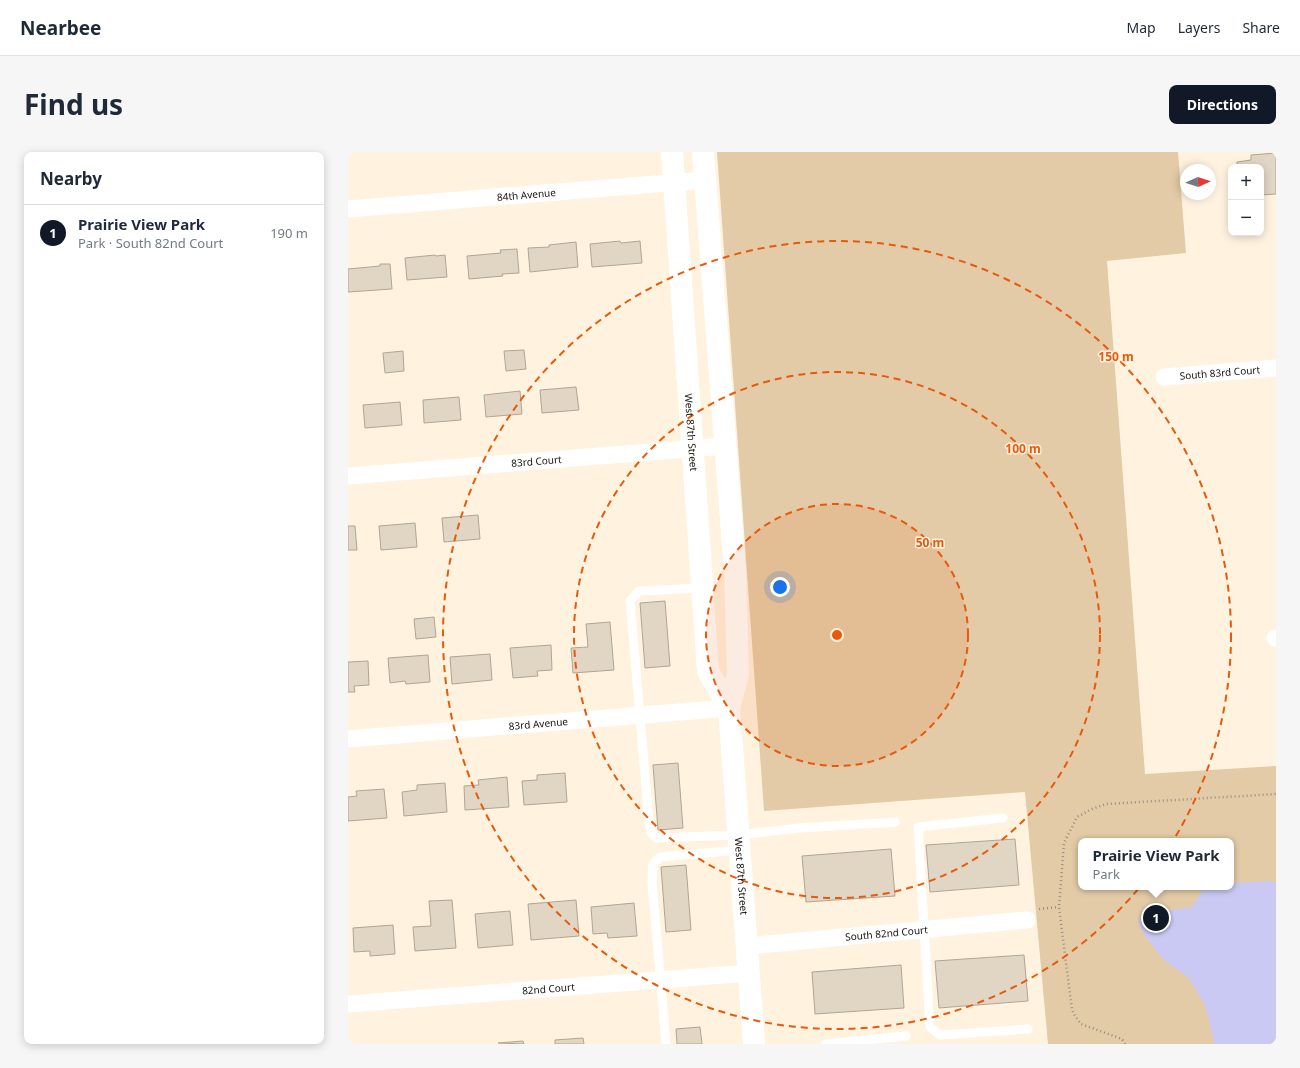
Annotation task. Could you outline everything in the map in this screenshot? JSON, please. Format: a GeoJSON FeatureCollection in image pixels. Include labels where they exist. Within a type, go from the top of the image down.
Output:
{"type":"FeatureCollection","features":[{"type":"Feature","properties":{"kind":"main road","name":"West 87th Street"},"geometry":{"type":"LineString","coordinates":[[672,152],[708,671],[729,708]]}},
{"type":"Feature","properties":{"kind":"main road","name":"West 87th Street"},"geometry":{"type":"LineString","coordinates":[[703,152],[735,572],[738,674],[729,708],[754,1044]]}},
{"type":"Feature","properties":{"kind":"street","name":"84th Avenue"},"geometry":{"type":"LineString","coordinates":[[348,209],[705,180]]}},
{"type":"Feature","properties":{"kind":"street","name":"South 83rd Court"},"geometry":{"type":"LineString","coordinates":[[1164,377],[1276,368]]}},
{"type":"Feature","properties":{"kind":"street","name":"83rd Court"},"geometry":{"type":"LineString","coordinates":[[348,476],[725,446]]}},
{"type":"Feature","properties":{"kind":"street","name":"83rd Avenue"},"geometry":{"type":"LineString","coordinates":[[348,739],[729,708]]}},
{"type":"Feature","properties":{"kind":"street","name":"South 82nd Court"},"geometry":{"type":"LineString","coordinates":[[746,946],[1026,920]]}},
{"type":"Feature","properties":{"kind":"street","name":"82nd Court"},"geometry":{"type":"LineString","coordinates":[[348,1004],[749,973]]}},
{"type":"Feature","properties":{"kind":"lane"},"geometry":{"type":"LineString","coordinates":[[702,588],[639,591],[630,601],[648,821],[651,832],[656,838],[739,842]]}},
{"type":"Feature","properties":{"kind":"lane"},"geometry":{"type":"LineString","coordinates":[[1002,818],[918,827],[930,1028],[940,1036],[1028,1029]]}},
{"type":"Feature","properties":{"kind":"lane"},"geometry":{"type":"LineString","coordinates":[[666,1044],[652,882],[654,864],[660,857],[739,842],[800,828],[895,822]]}},
{"type":"Feature","properties":{"kind":"lane"},"geometry":{"type":"LineString","coordinates":[[825,1044],[906,1036]]}},
{"type":"Feature","properties":{"kind":"path"},"geometry":{"type":"LineString","coordinates":[[1125,1044],[1122,1039],[1081,1024],[1072,1010],[1059,906],[1064,843],[1077,817],[1106,804],[1276,794]]}},
{"type":"Feature","properties":{"kind":"shaded area"},"geometry":{"type":"Polygon","coordinates":[[[717,152],[1178,152],[1180,200],[1182,200],[1186,253],[1107,261],[1145,774],[1276,766],[1276,1044],[1048,1044],[1025,792],[764,811],[717,152]]]}},
{"type":"Feature","properties":{"kind":"water"},"geometry":{"type":"Polygon","coordinates":[[[1270,881],[1276,883],[1276,1044],[1214,1044],[1205,1005],[1189,978],[1164,960],[1145,936],[1138,922],[1144,914],[1192,907],[1202,890],[1234,890],[1234,883],[1270,881]]]}},
{"type":"Feature","properties":{"kind":"building"},"geometry":{"type":"Polygon","coordinates":[[[1276,153],[1276,194],[1264,195],[1264,164],[1237,164],[1237,162],[1251,160],[1251,155],[1276,153]]]}},
{"type":"Feature","properties":{"kind":"building"},"geometry":{"type":"Polygon","coordinates":[[[620,241],[621,243],[640,241],[642,263],[592,267],[590,244],[620,241]]]}},
{"type":"Feature","properties":{"kind":"building"},"geometry":{"type":"Polygon","coordinates":[[[576,242],[578,267],[530,272],[528,248],[549,247],[549,245],[576,242]]]}},
{"type":"Feature","properties":{"kind":"building"},"geometry":{"type":"Polygon","coordinates":[[[517,249],[519,273],[469,279],[467,256],[501,253],[500,250],[517,249]]]}},
{"type":"Feature","properties":{"kind":"building"},"geometry":{"type":"Polygon","coordinates":[[[445,255],[447,277],[407,280],[405,258],[445,255]]]}},
{"type":"Feature","properties":{"kind":"building"},"geometry":{"type":"Polygon","coordinates":[[[380,264],[390,264],[392,289],[348,292],[348,269],[380,266],[380,264]]]}},
{"type":"Feature","properties":{"kind":"building"},"geometry":{"type":"Polygon","coordinates":[[[524,350],[526,369],[506,371],[504,351],[524,350]]]}},
{"type":"Feature","properties":{"kind":"building"},"geometry":{"type":"Polygon","coordinates":[[[403,351],[404,371],[385,373],[383,353],[403,351]]]}},
{"type":"Feature","properties":{"kind":"building"},"geometry":{"type":"Polygon","coordinates":[[[576,387],[579,410],[542,413],[540,390],[576,387]]]}},
{"type":"Feature","properties":{"kind":"building"},"geometry":{"type":"Polygon","coordinates":[[[520,391],[522,414],[486,417],[484,395],[520,391]]]}},
{"type":"Feature","properties":{"kind":"building"},"geometry":{"type":"Polygon","coordinates":[[[459,397],[461,420],[424,423],[423,400],[459,397]]]}},
{"type":"Feature","properties":{"kind":"building"},"geometry":{"type":"Polygon","coordinates":[[[400,402],[402,425],[365,428],[363,405],[400,402]]]}},
{"type":"Feature","properties":{"kind":"building"},"geometry":{"type":"Polygon","coordinates":[[[478,515],[480,539],[444,542],[442,518],[478,515]]]}},
{"type":"Feature","properties":{"kind":"building"},"geometry":{"type":"Polygon","coordinates":[[[415,523],[417,547],[381,550],[379,526],[415,523]]]}},
{"type":"Feature","properties":{"kind":"building"},"geometry":{"type":"Polygon","coordinates":[[[348,526],[355,526],[357,550],[348,550],[348,526]]]}},
{"type":"Feature","properties":{"kind":"building"},"geometry":{"type":"Polygon","coordinates":[[[665,601],[670,666],[645,668],[640,603],[665,601]]]}},
{"type":"Feature","properties":{"kind":"building"},"geometry":{"type":"Polygon","coordinates":[[[434,617],[436,637],[416,639],[414,619],[434,617]]]}},
{"type":"Feature","properties":{"kind":"building"},"geometry":{"type":"Polygon","coordinates":[[[610,622],[614,670],[573,673],[571,648],[588,647],[586,624],[610,622]]]}},
{"type":"Feature","properties":{"kind":"building"},"geometry":{"type":"Polygon","coordinates":[[[551,645],[552,670],[537,671],[538,676],[513,678],[510,648],[551,645]]]}},
{"type":"Feature","properties":{"kind":"building"},"geometry":{"type":"Polygon","coordinates":[[[490,654],[492,680],[452,684],[450,657],[490,654]]]}},
{"type":"Feature","properties":{"kind":"building"},"geometry":{"type":"Polygon","coordinates":[[[428,655],[430,682],[406,684],[405,681],[390,683],[388,658],[428,655]]]}},
{"type":"Feature","properties":{"kind":"building"},"geometry":{"type":"Polygon","coordinates":[[[368,661],[369,685],[354,686],[355,692],[348,692],[348,662],[368,661]]]}},
{"type":"Feature","properties":{"kind":"building"},"geometry":{"type":"Polygon","coordinates":[[[678,763],[683,828],[658,830],[653,765],[678,763]]]}},
{"type":"Feature","properties":{"kind":"building"},"geometry":{"type":"Polygon","coordinates":[[[565,773],[567,802],[524,805],[522,781],[537,780],[537,775],[565,773]]]}},
{"type":"Feature","properties":{"kind":"building"},"geometry":{"type":"Polygon","coordinates":[[[507,777],[509,807],[465,810],[464,786],[479,785],[478,780],[507,777]]]}},
{"type":"Feature","properties":{"kind":"building"},"geometry":{"type":"Polygon","coordinates":[[[445,783],[447,812],[404,816],[402,792],[417,790],[417,785],[445,783]]]}},
{"type":"Feature","properties":{"kind":"building"},"geometry":{"type":"Polygon","coordinates":[[[384,789],[387,818],[348,821],[348,797],[357,796],[356,791],[384,789]]]}},
{"type":"Feature","properties":{"kind":"building"},"geometry":{"type":"Polygon","coordinates":[[[1015,839],[1019,885],[930,892],[926,845],[1015,839]]]}},
{"type":"Feature","properties":{"kind":"building"},"geometry":{"type":"Polygon","coordinates":[[[891,849],[895,896],[806,902],[802,856],[891,849]]]}},
{"type":"Feature","properties":{"kind":"building"},"geometry":{"type":"Polygon","coordinates":[[[686,865],[691,930],[666,932],[661,867],[686,865]]]}},
{"type":"Feature","properties":{"kind":"building"},"geometry":{"type":"Polygon","coordinates":[[[452,900],[456,948],[415,951],[413,927],[431,926],[429,901],[452,900]]]}},
{"type":"Feature","properties":{"kind":"building"},"geometry":{"type":"Polygon","coordinates":[[[576,900],[579,936],[531,940],[528,904],[576,900]]]}},
{"type":"Feature","properties":{"kind":"building"},"geometry":{"type":"Polygon","coordinates":[[[634,903],[637,936],[608,938],[607,933],[593,934],[591,907],[634,903]]]}},
{"type":"Feature","properties":{"kind":"building"},"geometry":{"type":"Polygon","coordinates":[[[510,911],[513,945],[478,948],[475,914],[510,911]]]}},
{"type":"Feature","properties":{"kind":"building"},"geometry":{"type":"Polygon","coordinates":[[[393,925],[395,954],[370,956],[370,951],[354,952],[353,928],[393,925]]]}},
{"type":"Feature","properties":{"kind":"building"},"geometry":{"type":"Polygon","coordinates":[[[1024,955],[1028,1001],[939,1008],[935,961],[1024,955]]]}},
{"type":"Feature","properties":{"kind":"building"},"geometry":{"type":"Polygon","coordinates":[[[901,965],[904,1008],[815,1014],[812,972],[901,965]]]}},
{"type":"Feature","properties":{"kind":"building"},"geometry":{"type":"Polygon","coordinates":[[[700,1027],[702,1044],[677,1044],[676,1029],[700,1027]]]}},
{"type":"Feature","properties":{"kind":"building"},"geometry":{"type":"Polygon","coordinates":[[[583,1038],[584,1044],[555,1044],[555,1040],[583,1038]]]}},
{"type":"Feature","properties":{"kind":"building"},"geometry":{"type":"Polygon","coordinates":[[[523,1041],[524,1044],[498,1043],[523,1041]]]}},
{"type":"Feature","properties":{"kind":"place","name":"Prairie View Park"},"geometry":{"type":"Point","coordinates":[1156,918]}}]}
